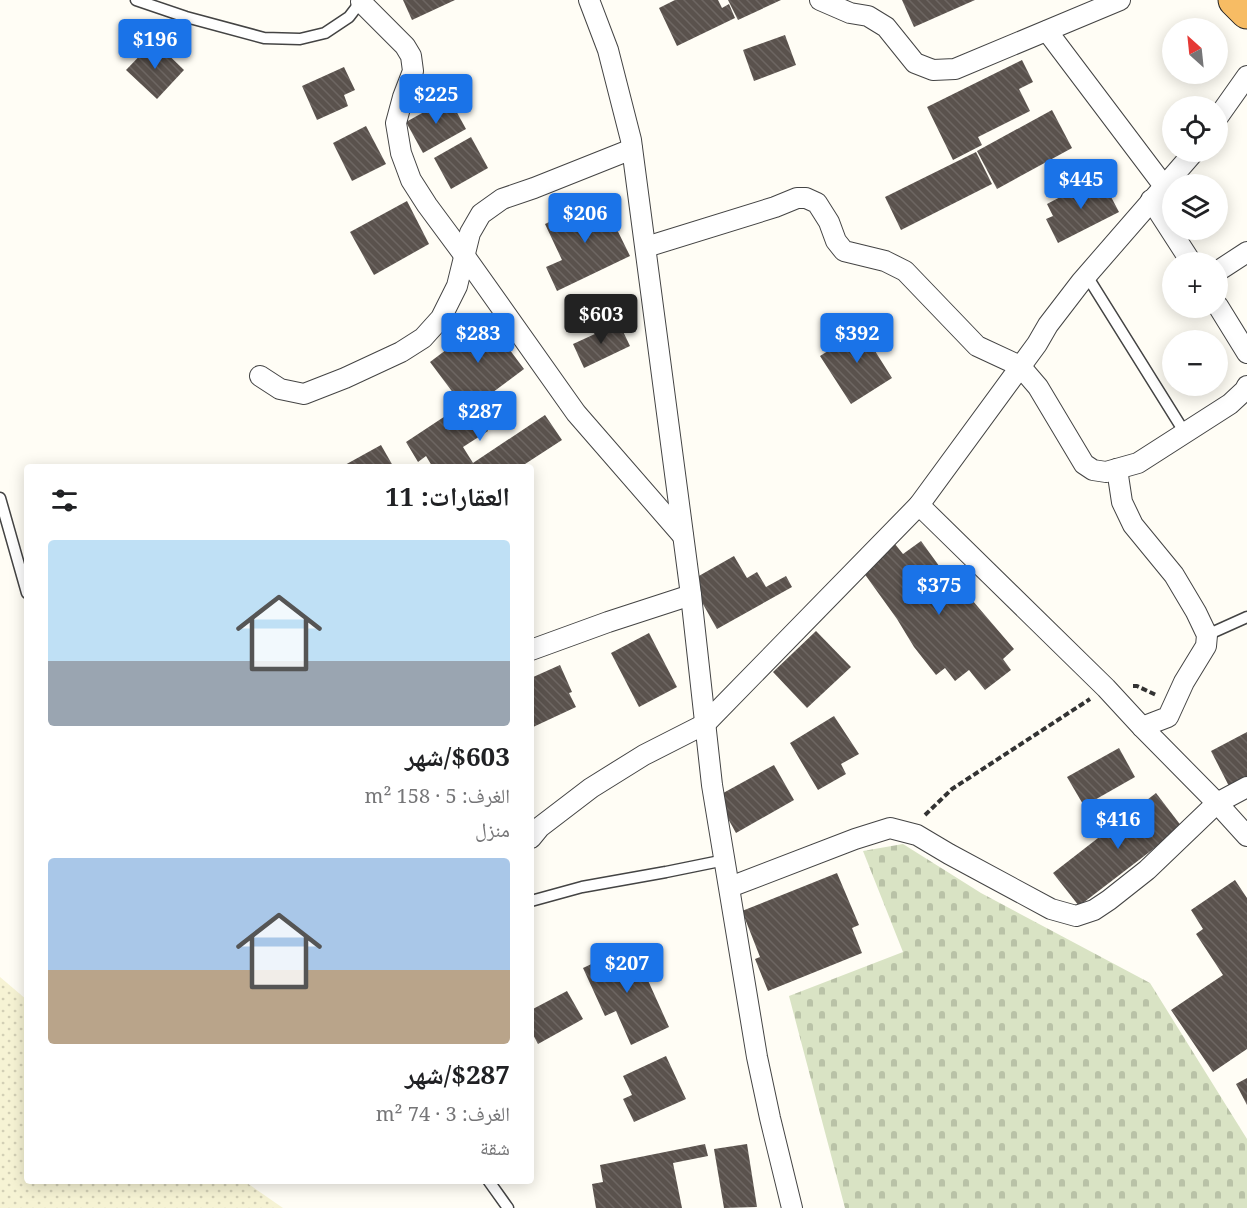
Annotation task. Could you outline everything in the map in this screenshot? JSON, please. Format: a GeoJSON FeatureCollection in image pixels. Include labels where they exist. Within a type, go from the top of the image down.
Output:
{"type":"FeatureCollection","features":[{"type":"Feature","properties":{"kind":"highway"},"geometry":{"type":"LineString","coordinates":[[1235,0],[1247,12]]}},
{"type":"Feature","properties":{"kind":"street"},"geometry":{"type":"LineString","coordinates":[[589,0],[608,50],[632,149],[691,595],[712,785],[757,1057],[792,1208]]}},
{"type":"Feature","properties":{"kind":"street"},"geometry":{"type":"LineString","coordinates":[[820,0],[850,13],[867,16],[886,27],[915,63],[933,70],[955,69],[1120,0]]}},
{"type":"Feature","properties":{"kind":"street"},"geometry":{"type":"LineString","coordinates":[[361,1],[405,46],[411,56],[413,72],[396,123],[401,153],[411,180],[576,413],[683,536]]}},
{"type":"Feature","properties":{"kind":"street"},"geometry":{"type":"LineString","coordinates":[[1047,31],[1158,193],[1186,252]]}},
{"type":"Feature","properties":{"kind":"street"},"geometry":{"type":"LineString","coordinates":[[1228,103],[1247,76]]}},
{"type":"Feature","properties":{"kind":"street"},"geometry":{"type":"LineString","coordinates":[[260,376],[280,389],[304,394],[345,378],[400,352],[423,338],[441,318],[457,286],[470,233],[481,214],[502,199],[632,149]]}},
{"type":"Feature","properties":{"kind":"street"},"geometry":{"type":"LineString","coordinates":[[534,834],[540,827],[591,788],[644,755],[705,724],[920,505],[1037,344],[1048,325],[1185,162]]}},
{"type":"Feature","properties":{"kind":"street"},"geometry":{"type":"LineString","coordinates":[[646,247],[797,198],[806,198],[817,203],[829,222],[836,241],[844,251],[885,261],[905,271],[977,346],[1020,366],[1038,387],[1084,464],[1094,470],[1106,472],[1138,463],[1230,404],[1247,386]]}},
{"type":"Feature","properties":{"kind":"street"},"geometry":{"type":"LineString","coordinates":[[1228,264],[1247,252]]}},
{"type":"Feature","properties":{"kind":"street"},"geometry":{"type":"LineString","coordinates":[[1227,318],[1245,344]]}},
{"type":"Feature","properties":{"kind":"street"},"geometry":{"type":"LineString","coordinates":[[1117,469],[1122,502],[1133,525],[1174,575],[1207,635],[1206,646],[1184,682],[1168,717],[1142,727]]}},
{"type":"Feature","properties":{"kind":"street"},"geometry":{"type":"LineString","coordinates":[[920,505],[1106,687],[1247,836]]}},
{"type":"Feature","properties":{"kind":"street"},"geometry":{"type":"LineString","coordinates":[[534,649],[691,595]]}},
{"type":"Feature","properties":{"kind":"street"},"geometry":{"type":"LineString","coordinates":[[730,887],[890,828],[917,835],[1051,909],[1076,916],[1094,910],[1147,870],[1217,803],[1247,787]]}},
{"type":"Feature","properties":{"kind":"lane"},"geometry":{"type":"LineString","coordinates":[[136,0],[264,38],[300,39],[325,33],[349,17],[361,1]]}},
{"type":"Feature","properties":{"kind":"lane"},"geometry":{"type":"LineString","coordinates":[[1087,276],[1185,433]]}},
{"type":"Feature","properties":{"kind":"lane"},"geometry":{"type":"LineString","coordinates":[[0,498],[24,582]]}},
{"type":"Feature","properties":{"kind":"lane"},"geometry":{"type":"LineString","coordinates":[[1207,635],[1247,617]]}},
{"type":"Feature","properties":{"kind":"lane"},"geometry":{"type":"LineString","coordinates":[[534,900],[582,887],[725,860]]}},
{"type":"Feature","properties":{"kind":"lane"},"geometry":{"type":"LineString","coordinates":[[491,1184],[508,1208]]}},
{"type":"Feature","properties":{"kind":"path"},"geometry":{"type":"LineString","coordinates":[[907,833],[952,789],[1055,723],[1106,687],[1137,686],[1174,704]]}},
{"type":"Feature","properties":{"kind":"shaded area"},"geometry":{"type":"Polygon","coordinates":[[[0,977],[24,997],[24,1184],[248,1184],[283,1208],[0,1208],[0,977]]]}},
{"type":"Feature","properties":{"kind":"green space"},"geometry":{"type":"Polygon","coordinates":[[[903,844],[981,893],[1150,983],[1247,1139],[1247,1208],[845,1208],[789,996],[903,952],[863,851],[903,844]]]}},
{"type":"Feature","properties":{"kind":"building"},"geometry":{"type":"Polygon","coordinates":[[[403,0],[455,0],[412,20],[403,0]]]}},
{"type":"Feature","properties":{"kind":"building"},"geometry":{"type":"Polygon","coordinates":[[[675,0],[718,0],[722,8],[729,4],[735,18],[677,46],[659,8],[675,0]]]}},
{"type":"Feature","properties":{"kind":"building"},"geometry":{"type":"Polygon","coordinates":[[[728,0],[781,0],[738,20],[728,0]]]}},
{"type":"Feature","properties":{"kind":"building"},"geometry":{"type":"Polygon","coordinates":[[[902,0],[975,0],[914,27],[902,0]]]}},
{"type":"Feature","properties":{"kind":"building"},"geometry":{"type":"Polygon","coordinates":[[[785,35],[796,65],[754,81],[743,50],[785,35]]]}},
{"type":"Feature","properties":{"kind":"building"},"geometry":{"type":"Polygon","coordinates":[[[154,41],[184,70],[157,99],[126,70],[154,41]]]}},
{"type":"Feature","properties":{"kind":"building"},"geometry":{"type":"Polygon","coordinates":[[[1022,60],[1033,82],[1019,89],[1030,111],[978,137],[982,145],[953,160],[927,107],[1022,60]]]}},
{"type":"Feature","properties":{"kind":"building"},"geometry":{"type":"Polygon","coordinates":[[[344,67],[355,90],[344,95],[348,106],[317,120],[302,86],[344,67]]]}},
{"type":"Feature","properties":{"kind":"building"},"geometry":{"type":"Polygon","coordinates":[[[449,98],[466,129],[423,153],[406,122],[449,98]]]}},
{"type":"Feature","properties":{"kind":"building"},"geometry":{"type":"Polygon","coordinates":[[[1052,110],[1072,148],[997,189],[977,151],[1052,110]]]}},
{"type":"Feature","properties":{"kind":"building"},"geometry":{"type":"Polygon","coordinates":[[[366,126],[386,164],[352,181],[333,143],[366,126]]]}},
{"type":"Feature","properties":{"kind":"building"},"geometry":{"type":"Polygon","coordinates":[[[471,137],[488,168],[451,189],[434,158],[471,137]]]}},
{"type":"Feature","properties":{"kind":"building"},"geometry":{"type":"Polygon","coordinates":[[[976,152],[992,184],[901,230],[885,197],[976,152]]]}},
{"type":"Feature","properties":{"kind":"building"},"geometry":{"type":"Polygon","coordinates":[[[1100,176],[1119,212],[1058,243],[1046,219],[1053,216],[1047,204],[1100,176]]]}},
{"type":"Feature","properties":{"kind":"building"},"geometry":{"type":"Polygon","coordinates":[[[601,197],[630,256],[557,291],[546,267],[562,260],[545,224],[601,197]]]}},
{"type":"Feature","properties":{"kind":"building"},"geometry":{"type":"Polygon","coordinates":[[[407,201],[429,244],[374,275],[350,232],[407,201]]]}},
{"type":"Feature","properties":{"kind":"building"},"geometry":{"type":"Polygon","coordinates":[[[487,319],[524,369],[477,404],[467,391],[457,398],[430,362],[487,319]]]}},
{"type":"Feature","properties":{"kind":"building"},"geometry":{"type":"Polygon","coordinates":[[[874,322],[882,335],[870,343],[892,378],[851,404],[820,356],[874,322]]]}},
{"type":"Feature","properties":{"kind":"building"},"geometry":{"type":"Polygon","coordinates":[[[619,323],[630,346],[584,368],[573,344],[619,323]]]}},
{"type":"Feature","properties":{"kind":"building"},"geometry":{"type":"Polygon","coordinates":[[[468,401],[488,431],[463,447],[473,463],[545,415],[562,440],[525,464],[431,464],[426,456],[418,462],[406,442],[468,401]]]}},
{"type":"Feature","properties":{"kind":"building"},"geometry":{"type":"Polygon","coordinates":[[[381,445],[392,464],[347,464],[381,445]]]}},
{"type":"Feature","properties":{"kind":"building"},"geometry":{"type":"Polygon","coordinates":[[[921,541],[950,581],[954,579],[1014,649],[1003,659],[1011,670],[985,690],[969,670],[955,681],[945,668],[936,675],[861,569],[895,544],[903,554],[921,541]]]}},
{"type":"Feature","properties":{"kind":"building"},"geometry":{"type":"Polygon","coordinates":[[[734,556],[747,578],[757,572],[766,587],[786,576],[792,587],[717,629],[690,581],[734,556]]]}},
{"type":"Feature","properties":{"kind":"building"},"geometry":{"type":"Polygon","coordinates":[[[816,631],[851,667],[807,708],[773,672],[816,631]]]}},
{"type":"Feature","properties":{"kind":"building"},"geometry":{"type":"Polygon","coordinates":[[[649,633],[677,687],[639,707],[611,653],[649,633]]]}},
{"type":"Feature","properties":{"kind":"building"},"geometry":{"type":"Polygon","coordinates":[[[560,665],[576,707],[534,727],[534,677],[560,665]]]}},
{"type":"Feature","properties":{"kind":"building"},"geometry":{"type":"Polygon","coordinates":[[[834,716],[859,754],[841,764],[846,774],[818,790],[790,743],[834,716]]]}},
{"type":"Feature","properties":{"kind":"building"},"geometry":{"type":"Polygon","coordinates":[[[1247,732],[1247,784],[1232,792],[1211,751],[1247,732]]]}},
{"type":"Feature","properties":{"kind":"building"},"geometry":{"type":"Polygon","coordinates":[[[1119,748],[1135,777],[1084,806],[1067,777],[1119,748]]]}},
{"type":"Feature","properties":{"kind":"building"},"geometry":{"type":"Polygon","coordinates":[[[774,765],[794,800],[736,833],[716,797],[774,765]]]}},
{"type":"Feature","properties":{"kind":"building"},"geometry":{"type":"Polygon","coordinates":[[[1156,793],[1182,827],[1079,906],[1053,873],[1156,793]]]}},
{"type":"Feature","properties":{"kind":"building"},"geometry":{"type":"Polygon","coordinates":[[[837,873],[859,925],[852,928],[862,953],[768,991],[755,959],[760,957],[742,911],[837,873]]]}},
{"type":"Feature","properties":{"kind":"building"},"geometry":{"type":"Polygon","coordinates":[[[1235,880],[1247,898],[1247,1049],[1213,1072],[1171,1010],[1223,975],[1196,934],[1203,929],[1191,910],[1235,880]]]}},
{"type":"Feature","properties":{"kind":"building"},"geometry":{"type":"Polygon","coordinates":[[[632,945],[669,1027],[631,1045],[616,1011],[605,1016],[583,968],[632,945]]]}},
{"type":"Feature","properties":{"kind":"building"},"geometry":{"type":"Polygon","coordinates":[[[567,991],[583,1019],[538,1044],[534,1037],[534,1008],[567,991]]]}},
{"type":"Feature","properties":{"kind":"building"},"geometry":{"type":"Polygon","coordinates":[[[666,1056],[686,1099],[634,1122],[623,1099],[632,1095],[623,1076],[666,1056]]]}},
{"type":"Feature","properties":{"kind":"building"},"geometry":{"type":"Polygon","coordinates":[[[1247,1078],[1247,1105],[1236,1084],[1247,1078]]]}},
{"type":"Feature","properties":{"kind":"building"},"geometry":{"type":"Polygon","coordinates":[[[705,1144],[708,1156],[673,1163],[682,1208],[596,1208],[592,1184],[603,1182],[600,1165],[705,1144]]]}},
{"type":"Feature","properties":{"kind":"building"},"geometry":{"type":"Polygon","coordinates":[[[747,1144],[757,1207],[724,1208],[714,1149],[747,1144]]]}}]}
